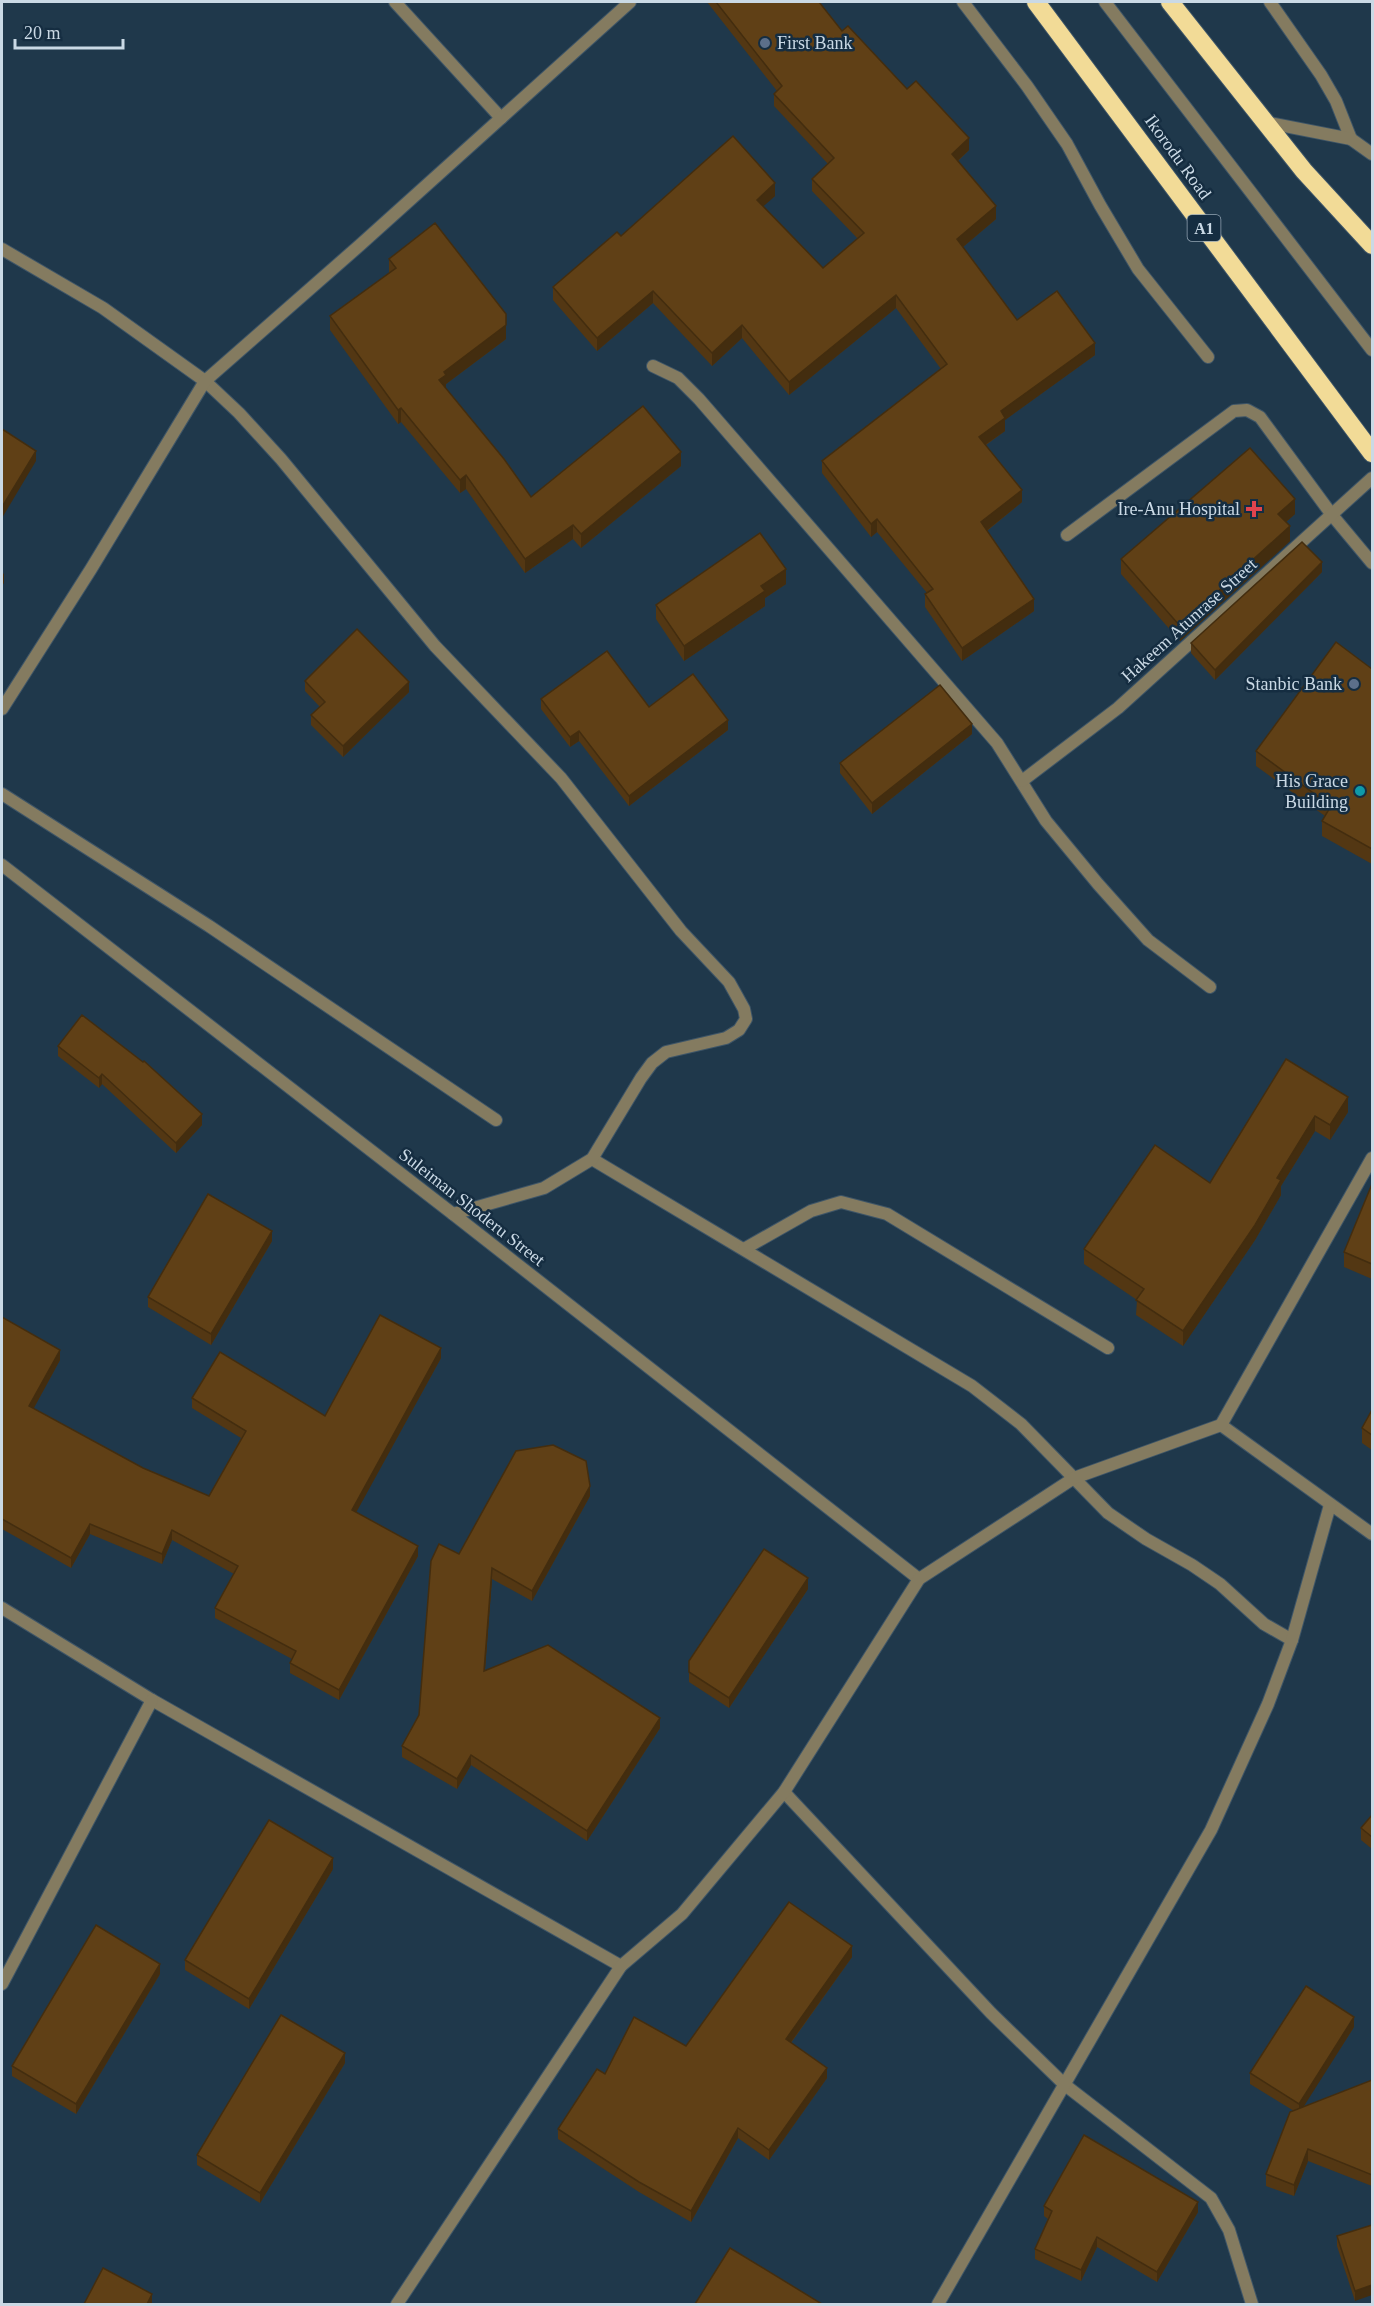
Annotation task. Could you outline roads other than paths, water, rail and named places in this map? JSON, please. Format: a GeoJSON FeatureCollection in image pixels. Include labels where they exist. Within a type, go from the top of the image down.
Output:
{"type":"FeatureCollection","features":[{"type":"Feature","properties":{"kind":"highway","name":"Ikorodu Road"},"geometry":{"type":"LineString","coordinates":[[1036,2],[1372,453]]}},
{"type":"Feature","properties":{"kind":"highway"},"geometry":{"type":"LineString","coordinates":[[1170,2],[1263,122],[1304,171],[1372,245]]}},
{"type":"Feature","properties":{"kind":"street"},"geometry":{"type":"LineString","coordinates":[[395,2],[501,118]]}},
{"type":"Feature","properties":{"kind":"street"},"geometry":{"type":"LineString","coordinates":[[2,709],[91,569],[205,381],[630,2]]}},
{"type":"Feature","properties":{"kind":"street"},"geometry":{"type":"LineString","coordinates":[[963,2],[1027,86],[1067,144],[1138,269],[1208,357]]}},
{"type":"Feature","properties":{"kind":"street"},"geometry":{"type":"LineString","coordinates":[[1106,2],[1372,350]]}},
{"type":"Feature","properties":{"kind":"street"},"geometry":{"type":"LineString","coordinates":[[1270,2],[1321,75],[1336,101],[1351,139]]}},
{"type":"Feature","properties":{"kind":"street"},"geometry":{"type":"LineString","coordinates":[[1263,122],[1351,139],[1372,154]]}},
{"type":"Feature","properties":{"kind":"street"},"geometry":{"type":"LineString","coordinates":[[2,249],[103,308],[205,381],[281,459],[435,646],[561,778],[681,931],[729,982],[744,1009],[746,1019],[739,1029],[726,1038],[666,1052],[652,1063],[640,1078],[592,1159],[544,1188],[453,1214]]}},
{"type":"Feature","properties":{"kind":"street"},"geometry":{"type":"LineString","coordinates":[[653,366],[678,378],[699,399],[997,743],[1046,821],[1148,940],[1210,987]]}},
{"type":"Feature","properties":{"kind":"street"},"geometry":{"type":"LineString","coordinates":[[1067,535],[1234,411],[1247,410],[1260,417],[1332,515],[1372,563]]}},
{"type":"Feature","properties":{"kind":"street","name":"Hakeem Atunrase Street"},"geometry":{"type":"LineString","coordinates":[[1022,781],[1118,708],[1372,478]]}},
{"type":"Feature","properties":{"kind":"street"},"geometry":{"type":"LineString","coordinates":[[2,794],[209,926],[496,1120]]}},
{"type":"Feature","properties":{"kind":"street","name":"Suleiman Shoderu Street"},"geometry":{"type":"LineString","coordinates":[[2,865],[919,1579]]}},
{"type":"Feature","properties":{"kind":"street"},"geometry":{"type":"LineString","coordinates":[[397,2304],[621,1965],[682,1914],[784,1792],[919,1579],[1074,1478],[1221,1425],[1372,1158]]}},
{"type":"Feature","properties":{"kind":"street"},"geometry":{"type":"LineString","coordinates":[[592,1159],[972,1386],[1020,1424],[1108,1513],[1146,1539],[1192,1564],[1220,1584],[1263,1624],[1292,1640]]}},
{"type":"Feature","properties":{"kind":"street"},"geometry":{"type":"LineString","coordinates":[[744,1249],[811,1210],[841,1202],[887,1214],[1108,1348]]}},
{"type":"Feature","properties":{"kind":"street"},"geometry":{"type":"LineString","coordinates":[[1221,1425],[1372,1534]]}},
{"type":"Feature","properties":{"kind":"street"},"geometry":{"type":"LineString","coordinates":[[938,2304],[1211,1830],[1268,1704],[1292,1640],[1330,1505]]}},
{"type":"Feature","properties":{"kind":"street"},"geometry":{"type":"LineString","coordinates":[[2,1608],[152,1700],[621,1965]]}},
{"type":"Feature","properties":{"kind":"street"},"geometry":{"type":"LineString","coordinates":[[2,1984],[152,1700]]}},
{"type":"Feature","properties":{"kind":"street"},"geometry":{"type":"LineString","coordinates":[[784,1792],[991,2013],[1065,2085],[1211,2198],[1229,2230],[1252,2304]]}},
{"type":"Feature","properties":{"kind":"place","name":"First Bank"},"geometry":{"type":"Point","coordinates":[765,43]}},
{"type":"Feature","properties":{"kind":"place","name":"Ire-Anu Hospital"},"geometry":{"type":"Point","coordinates":[1254,509]}},
{"type":"Feature","properties":{"kind":"place","name":"Stanbic Bank"},"geometry":{"type":"Point","coordinates":[1354,684]}},
{"type":"Feature","properties":{"kind":"place","name":"His Grace Building"},"geometry":{"type":"Point","coordinates":[1360,791]}}]}
